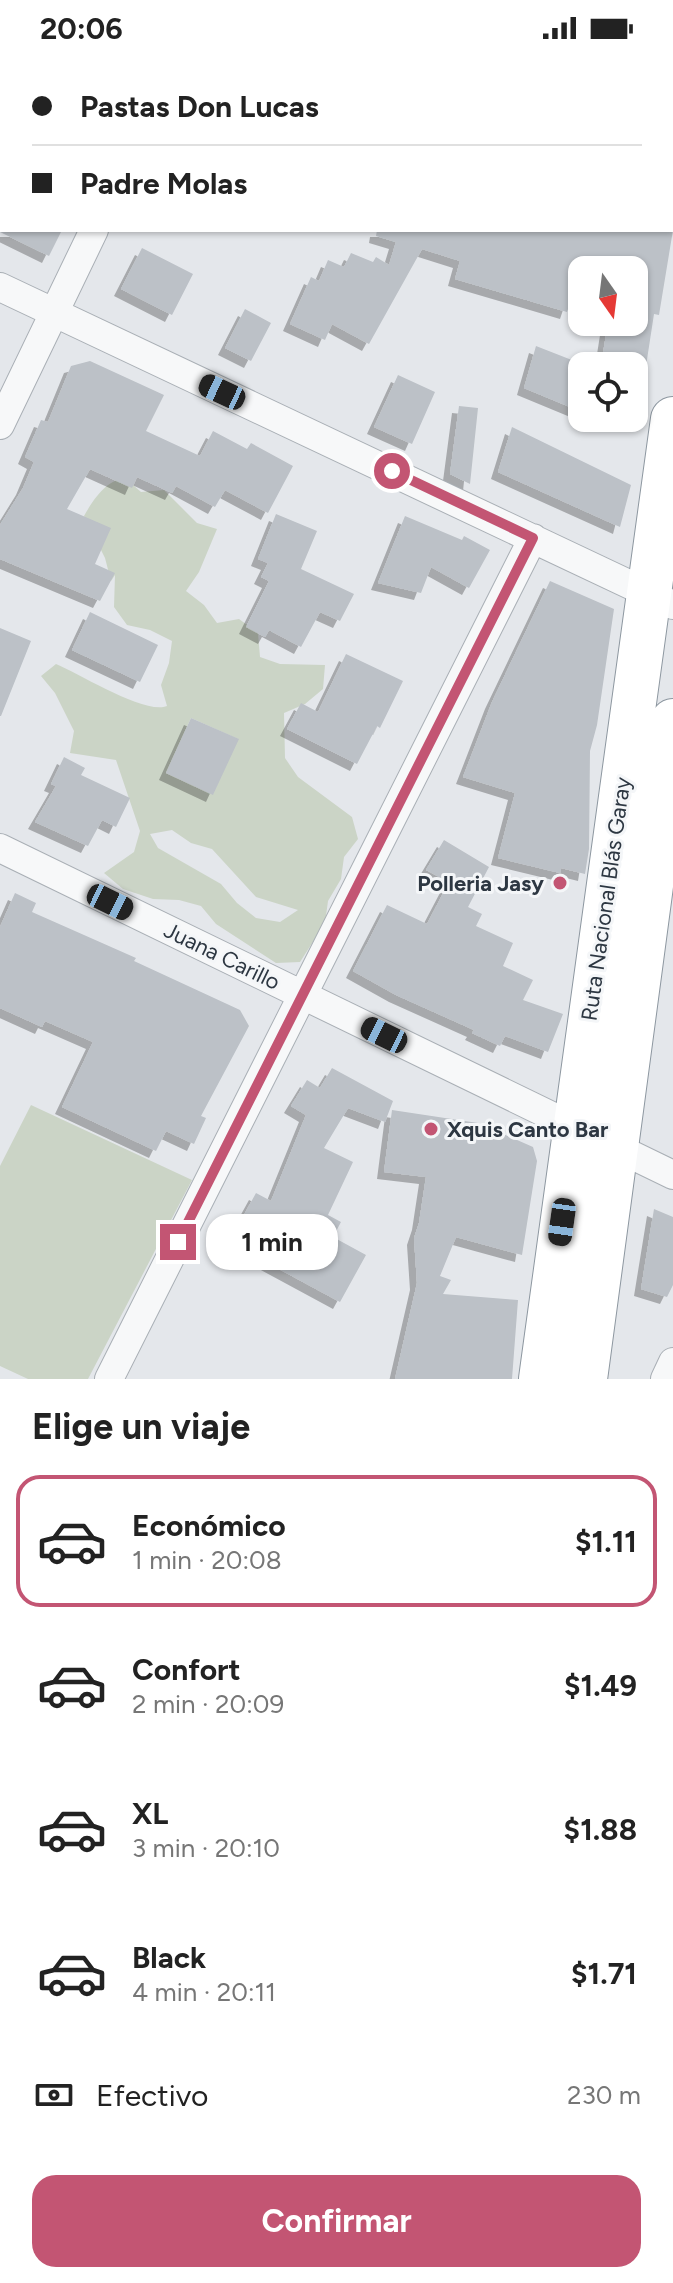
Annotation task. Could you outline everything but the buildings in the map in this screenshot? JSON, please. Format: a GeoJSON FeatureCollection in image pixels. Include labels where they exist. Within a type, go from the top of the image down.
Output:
{"type":"FeatureCollection","features":[{"type":"Feature","properties":{"kind":"highway","name":"Ruta Nacional Blás Garay"},"geometry":{"type":"LineString","coordinates":[[541,1379],[575,1127],[661,598],[673,419]]}},
{"type":"Feature","properties":{"kind":"highway","name":"Ruta Nacional Blás Garay"},"geometry":{"type":"LineString","coordinates":[[585,1379],[673,721]]}},
{"type":"Feature","properties":{"kind":"street"},"geometry":{"type":"LineString","coordinates":[[0,425],[93,232]]}},
{"type":"Feature","properties":{"kind":"street"},"geometry":{"type":"LineString","coordinates":[[0,287],[661,598]]}},
{"type":"Feature","properties":{"kind":"street"},"geometry":{"type":"LineString","coordinates":[[109,1379],[533,538]]}},
{"type":"Feature","properties":{"kind":"street","name":"Juana Carillo"},"geometry":{"type":"LineString","coordinates":[[0,848],[673,1175]]}},
{"type":"Feature","properties":{"kind":"street"},"geometry":{"type":"LineString","coordinates":[[665,1379],[673,1362]]}},
{"type":"Feature","properties":{"kind":"green space"},"geometry":{"type":"Polygon","coordinates":[[[125,478],[141,492],[164,490],[197,523],[217,529],[199,572],[186,591],[204,605],[217,623],[239,619],[258,633],[260,657],[280,664],[325,665],[323,689],[305,704],[284,713],[285,758],[298,777],[352,817],[358,839],[344,857],[341,879],[328,901],[325,923],[300,962],[276,963],[216,924],[201,906],[179,900],[153,899],[123,889],[104,873],[134,852],[140,831],[116,760],[70,753],[74,731],[55,693],[41,676],[56,664],[144,705],[167,706],[161,685],[169,663],[172,641],[150,630],[127,625],[114,607],[115,575],[111,581],[105,558],[84,516],[101,492],[125,478]],[[191,718],[166,773],[213,794],[238,739],[191,718]],[[172,830],[150,834],[158,848],[221,884],[237,903],[256,918],[280,922],[298,910],[256,897],[212,849],[191,843],[172,830]]]}},
{"type":"Feature","properties":{"kind":"green space"},"geometry":{"type":"Polygon","coordinates":[[[31,1105],[192,1180],[88,1379],[28,1379],[0,1366],[0,1166],[31,1105]]]}},
{"type":"Feature","properties":{"kind":"place","name":"Polleria Jasy"},"geometry":{"type":"Point","coordinates":[560,883]}},
{"type":"Feature","properties":{"kind":"place","name":"Xquis Canto Bar"},"geometry":{"type":"Point","coordinates":[431,1129]}},
{"type":"Feature","properties":{"kind":"route"},"geometry":{"type":"LineString","coordinates":[[178,1242],[533,538],[392,471]]}}]}
